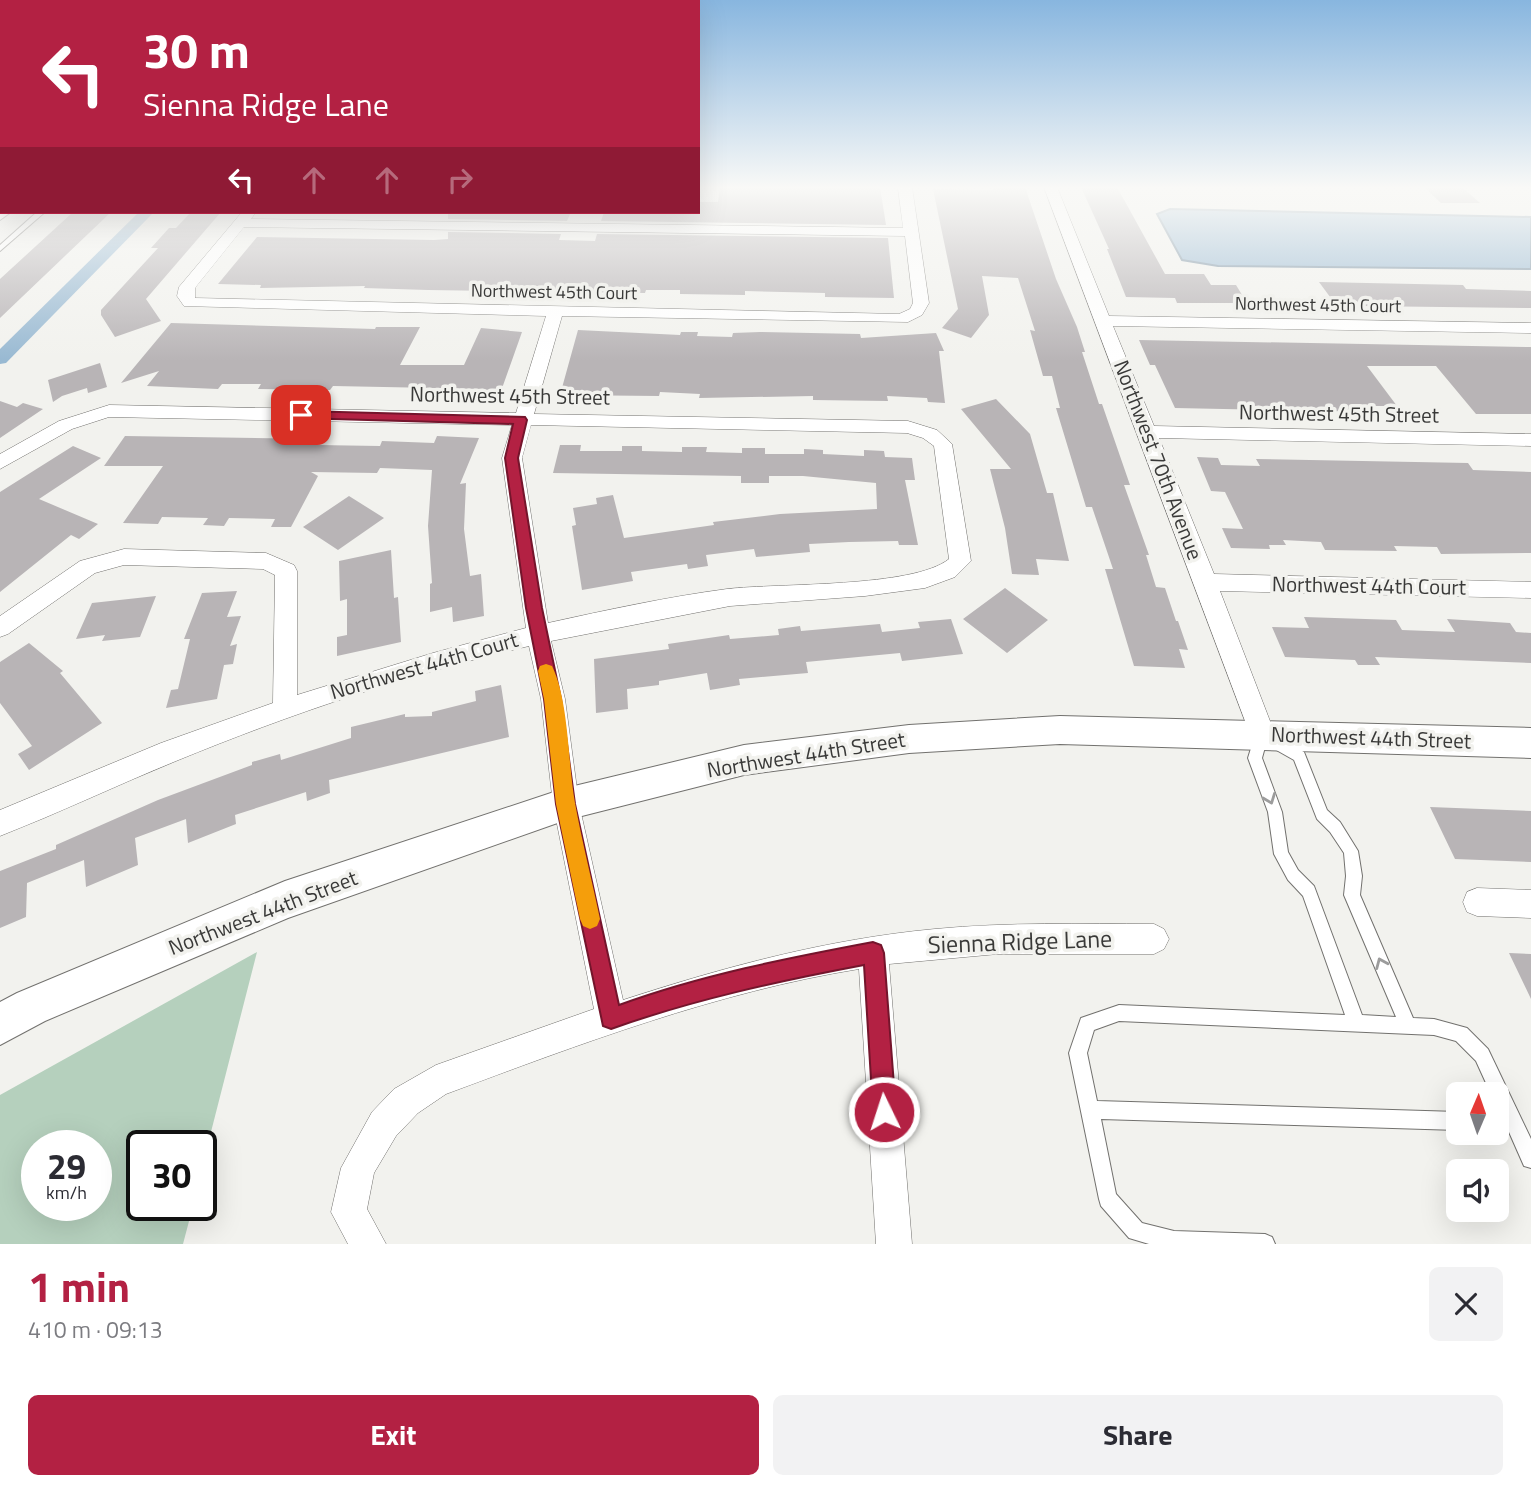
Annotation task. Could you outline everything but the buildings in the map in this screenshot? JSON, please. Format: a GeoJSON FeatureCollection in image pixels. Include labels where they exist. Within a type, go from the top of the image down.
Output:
{"type":"FeatureCollection","features":[{"type":"Feature","properties":{"kind":"street","name":"Northwest 45th Court"},"geometry":{"type":"LineString","coordinates":[[222,245],[187,287],[185,296],[190,303],[902,319],[916,312],[921,303],[914,245]]}},
{"type":"Feature","properties":{"kind":"street","name":"Northwest 70th Avenue"},"geometry":{"type":"LineString","coordinates":[[1074,245],[1206,582],[1262,734]]}},
{"type":"Feature","properties":{"kind":"street"},"geometry":{"type":"LineString","coordinates":[[555,311],[512,458],[538,634],[552,699],[566,804],[611,1018]]}},
{"type":"Feature","properties":{"kind":"street","name":"Northwest 45th Court"},"geometry":{"type":"LineString","coordinates":[[1105,321],[1531,328]]}},
{"type":"Feature","properties":{"kind":"street","name":"Northwest 45th Street"},"geometry":{"type":"LineString","coordinates":[[0,463],[55,429],[88,415],[109,411],[521,420],[730,421],[908,427],[930,434],[943,444],[960,561],[951,571]]}},
{"type":"Feature","properties":{"kind":"street","name":"Northwest 45th Street"},"geometry":{"type":"LineString","coordinates":[[1147,432],[1531,440]]}},
{"type":"Feature","properties":{"kind":"street"},"geometry":{"type":"LineString","coordinates":[[0,628],[88,567],[124,557],[266,561],[286,571],[285,708]]}},
{"type":"Feature","properties":{"kind":"street","name":"Northwest 44th Court"},"geometry":{"type":"LineString","coordinates":[[0,823],[79,788],[285,708],[371,680],[538,634],[703,601],[760,593],[920,581],[951,571]]}},
{"type":"Feature","properties":{"kind":"street","name":"Northwest 44th Court"},"geometry":{"type":"LineString","coordinates":[[1206,582],[1531,590]]}},
{"type":"Feature","properties":{"kind":"street","name":"Northwest 44th Street"},"geometry":{"type":"LineString","coordinates":[[0,1024],[31,1007],[274,904],[566,804],[744,760],[909,739],[1060,730],[1531,743]]}},
{"type":"Feature","properties":{"kind":"street"},"geometry":{"type":"LineString","coordinates":[[1477,902],[1531,904]]}},
{"type":"Feature","properties":{"kind":"street","name":"Sienna Ridge Lane"},"geometry":{"type":"LineString","coordinates":[[358,1168],[384,1124],[406,1101],[436,1082],[648,1005],[801,966],[973,939],[1154,939]]}},
{"type":"Feature","properties":{"kind":"street"},"geometry":{"type":"LineString","coordinates":[[873,953],[894,1244]]}},
{"type":"Feature","properties":{"kind":"street"},"geometry":{"type":"LineString","coordinates":[[358,1168],[349,1212],[368,1244]]}},
{"type":"Feature","properties":{"kind":"lane"},"geometry":{"type":"LineString","coordinates":[[1357,1024],[1309,891],[1293,875],[1281,854],[1275,812],[1255,758],[1262,734],[1299,756],[1322,814],[1335,827],[1351,851],[1354,876],[1352,895],[1408,1026]]}},
{"type":"Feature","properties":{"kind":"lane"},"geometry":{"type":"LineString","coordinates":[[1265,1244],[1174,1241],[1136,1231],[1108,1199],[1078,1053],[1087,1024],[1119,1013],[1434,1027],[1461,1034],[1482,1055],[1491,1082]]}},
{"type":"Feature","properties":{"kind":"lane"},"geometry":{"type":"LineString","coordinates":[[1089,1110],[1446,1121]]}},
{"type":"Feature","properties":{"kind":"lane"},"geometry":{"type":"LineString","coordinates":[[1509,1128],[1531,1159]]}},
{"type":"Feature","properties":{"kind":"green space"},"geometry":{"type":"Polygon","coordinates":[[[257,952],[211,1130],[126,1130],[126,1221],[189,1221],[183,1244],[0,1244],[0,1095],[257,952]]]}},
{"type":"Feature","properties":{"kind":"water"},"geometry":{"type":"Polygon","coordinates":[[[1174,245],[1531,245],[1531,269],[1218,266],[1182,260],[1174,245]]]}},
{"type":"Feature","properties":{"kind":"waterway"},"geometry":{"type":"LineString","coordinates":[[0,359],[114,245]]}},
{"type":"Feature","properties":{"kind":"slow traffic"},"geometry":{"type":"LineString","coordinates":[[546,671],[566,804],[590,919]]}},
{"type":"Feature","properties":{"kind":"route"},"geometry":{"type":"LineString","coordinates":[[301,415],[521,420],[512,458],[534,608],[552,699],[566,804],[611,1018],[648,1005],[801,966],[873,953],[884,1112]]}}]}
